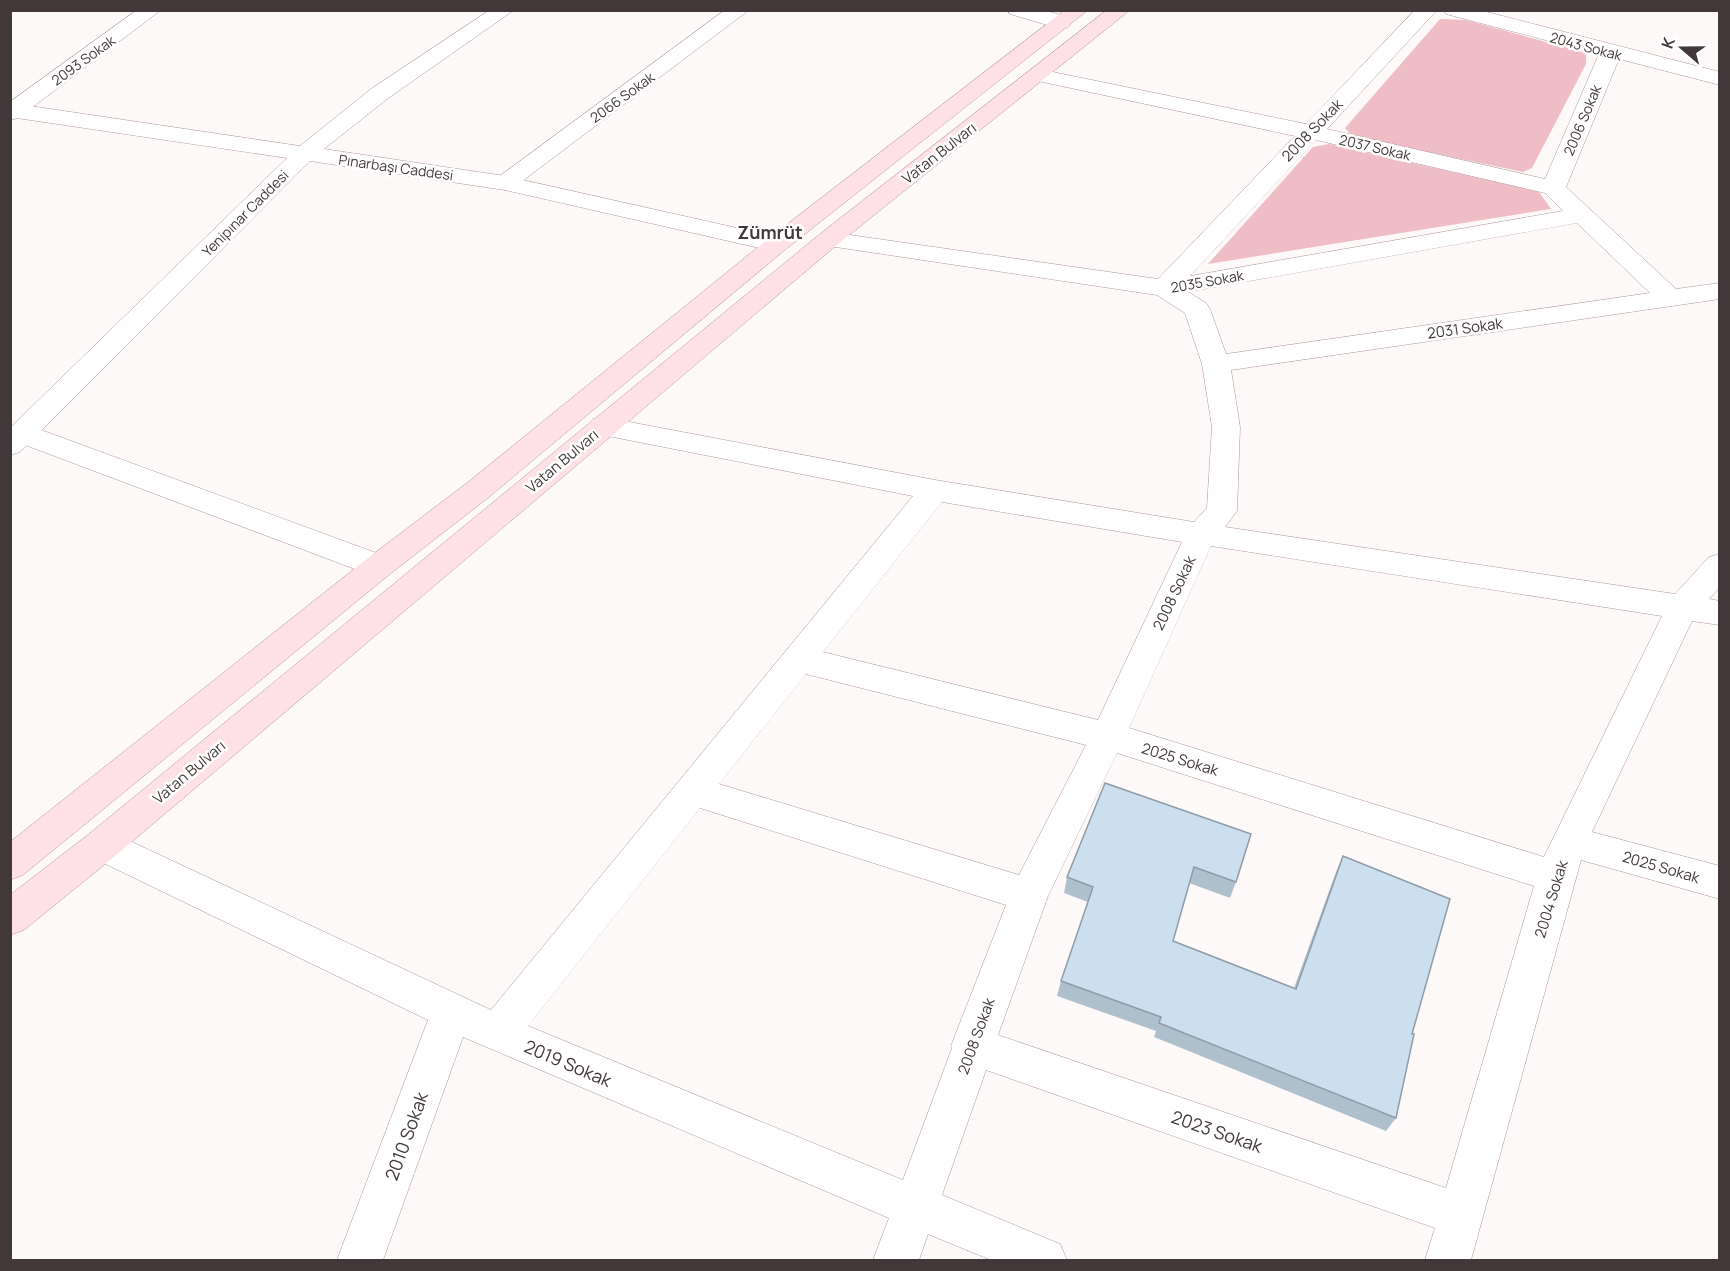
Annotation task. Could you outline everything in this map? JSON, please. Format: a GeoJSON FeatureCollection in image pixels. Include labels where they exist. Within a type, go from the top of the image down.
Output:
{"type":"FeatureCollection","features":[{"type":"Feature","properties":{"kind":"main road","name":"Vatan Bulvarı"},"geometry":{"type":"LineString","coordinates":[[10,918],[102,845],[829,239],[1120,10]]}},
{"type":"Feature","properties":{"kind":"main road","name":"Vatan Bulvarı"},"geometry":{"type":"LineString","coordinates":[[10,864],[379,566],[478,490],[777,244],[1070,17]]}},
{"type":"Feature","properties":{"kind":"street","name":"2093 Sokak"},"geometry":{"type":"LineString","coordinates":[[12,111],[151,10]]}},
{"type":"Feature","properties":{"kind":"street","name":"Yenipınar Caddesi"},"geometry":{"type":"LineString","coordinates":[[16,439],[304,154],[380,94],[504,10]]}},
{"type":"Feature","properties":{"kind":"street","name":"2066 Sokak"},"geometry":{"type":"LineString","coordinates":[[505,183],[739,10]]}},
{"type":"Feature","properties":{"kind":"street"},"geometry":{"type":"LineString","coordinates":[[1017,10],[1070,17]]}},
{"type":"Feature","properties":{"kind":"street","name":"2008 Sokak"},"geometry":{"type":"LineString","coordinates":[[896,1260],[972,1046],[1029,895],[1108,736],[1201,534],[1222,511],[1227,427],[1216,364],[1197,309],[1164,288],[1427,10]]}},
{"type":"Feature","properties":{"kind":"street","name":"2043 Sokak"},"geometry":{"type":"LineString","coordinates":[[1453,10],[1719,79]]}},
{"type":"Feature","properties":{"kind":"street","name":"2006 Sokak"},"geometry":{"type":"LineString","coordinates":[[1553,188],[1611,52]]}},
{"type":"Feature","properties":{"kind":"street","name":"2037 Sokak"},"geometry":{"type":"LineString","coordinates":[[1038,75],[1310,132],[1553,188],[1670,298]]}},
{"type":"Feature","properties":{"kind":"street","name":"Pınarbaşı Caddesi"},"geometry":{"type":"LineString","coordinates":[[12,111],[505,183],[777,244]]}},
{"type":"Feature","properties":{"kind":"street","name":"2035 Sokak"},"geometry":{"type":"LineString","coordinates":[[829,239],[1164,288],[1583,215]]}},
{"type":"Feature","properties":{"kind":"street","name":"2031 Sokak"},"geometry":{"type":"LineString","coordinates":[[1216,364],[1718,291]]}},
{"type":"Feature","properties":{"kind":"street"},"geometry":{"type":"LineString","coordinates":[[603,426],[935,490],[1201,534],[1719,613]]}},
{"type":"Feature","properties":{"kind":"street"},"geometry":{"type":"LineString","coordinates":[[16,439],[379,566]]}},
{"type":"Feature","properties":{"kind":"street"},"geometry":{"type":"LineString","coordinates":[[497,1034],[935,490]]}},
{"type":"Feature","properties":{"kind":"street","name":"2004 Sokak"},"geometry":{"type":"LineString","coordinates":[[1448,1260],[1556,877],[1569,841],[1682,609],[1719,565]]}},
{"type":"Feature","properties":{"kind":"street","name":"2025 Sokak"},"geometry":{"type":"LineString","coordinates":[[798,659],[1108,736],[1556,877]]}},
{"type":"Feature","properties":{"kind":"street"},"geometry":{"type":"LineString","coordinates":[[692,791],[1029,895]]}},
{"type":"Feature","properties":{"kind":"street","name":"2025 Sokak"},"geometry":{"type":"LineString","coordinates":[[1569,841],[1719,883]]}},
{"type":"Feature","properties":{"kind":"street","name":"2019 Sokak"},"geometry":{"type":"LineString","coordinates":[[102,845],[497,1034],[1044,1260]]}},
{"type":"Feature","properties":{"kind":"street","name":"2010 Sokak"},"geometry":{"type":"LineString","coordinates":[[360,1260],[452,1011]]}},
{"type":"Feature","properties":{"kind":"street","name":"2023 Sokak"},"geometry":{"type":"LineString","coordinates":[[972,1046],[1461,1215]]}},
{"type":"Feature","properties":{"kind":"shaded area"},"geometry":{"type":"Polygon","coordinates":[[[1440,19],[1466,20],[1586,53],[1586,64],[1532,168],[1523,172],[1352,136],[1345,128],[1440,19]]]}},
{"type":"Feature","properties":{"kind":"shaded area"},"geometry":{"type":"Polygon","coordinates":[[[1329,144],[1539,192],[1551,209],[1208,264],[1313,147],[1329,144]]]}},
{"type":"Feature","properties":{"kind":"building"},"geometry":{"type":"Polygon","coordinates":[[[1105,783],[1251,834],[1236,882],[1194,867],[1173,941],[1296,989],[1343,856],[1450,899],[1412,1034],[1414,1034],[1396,1118],[1159,1023],[1161,1017],[1061,981],[1093,887],[1067,877],[1105,783]]]}},
{"type":"Feature","properties":{"kind":"district","name":"Zümrüt"},"geometry":{"type":"Point","coordinates":[770,232]}}]}
